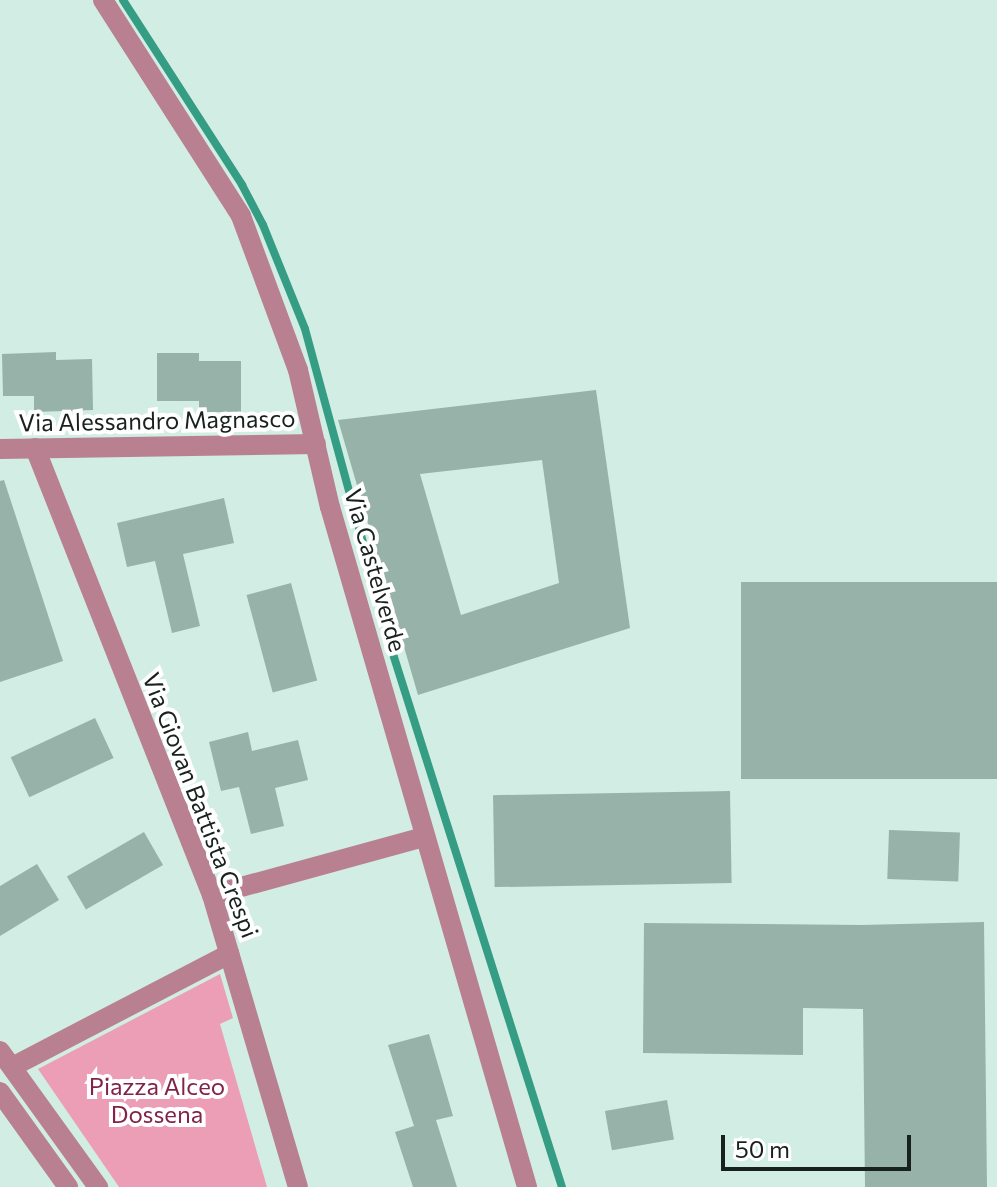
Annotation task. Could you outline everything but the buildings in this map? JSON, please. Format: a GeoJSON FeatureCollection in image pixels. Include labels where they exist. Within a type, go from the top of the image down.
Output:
{"type":"FeatureCollection","features":[{"type":"Feature","properties":{"kind":"street","name":"Via Castelverde"},"geometry":{"type":"LineString","coordinates":[[103,0],[241,216],[298,370],[424,837],[527,1187]]}},
{"type":"Feature","properties":{"kind":"street","name":"Via Alessandro Magnasco"},"geometry":{"type":"LineString","coordinates":[[0,449],[316,444]]}},
{"type":"Feature","properties":{"kind":"street","name":"Via Giovan Battista Crespi"},"geometry":{"type":"LineString","coordinates":[[35,448],[212,895],[298,1187]]}},
{"type":"Feature","properties":{"kind":"street"},"geometry":{"type":"LineString","coordinates":[[212,895],[424,837]]}},
{"type":"Feature","properties":{"kind":"street"},"geometry":{"type":"LineString","coordinates":[[98,1187],[4,1064],[229,954]]}},
{"type":"Feature","properties":{"kind":"street"},"geometry":{"type":"LineString","coordinates":[[0,1092],[68,1187]]}},
{"type":"Feature","properties":{"kind":"green space","name":"Piazza Alceo Dossena"},"geometry":{"type":"Polygon","coordinates":[[[220,974],[233,1018],[220,1024],[267,1187],[119,1187],[38,1069],[220,974]]]}},
{"type":"Feature","properties":{"kind":"waterway"},"geometry":{"type":"LineString","coordinates":[[123,0],[242,185],[263,225],[305,329],[393,654],[562,1187]]}}]}
